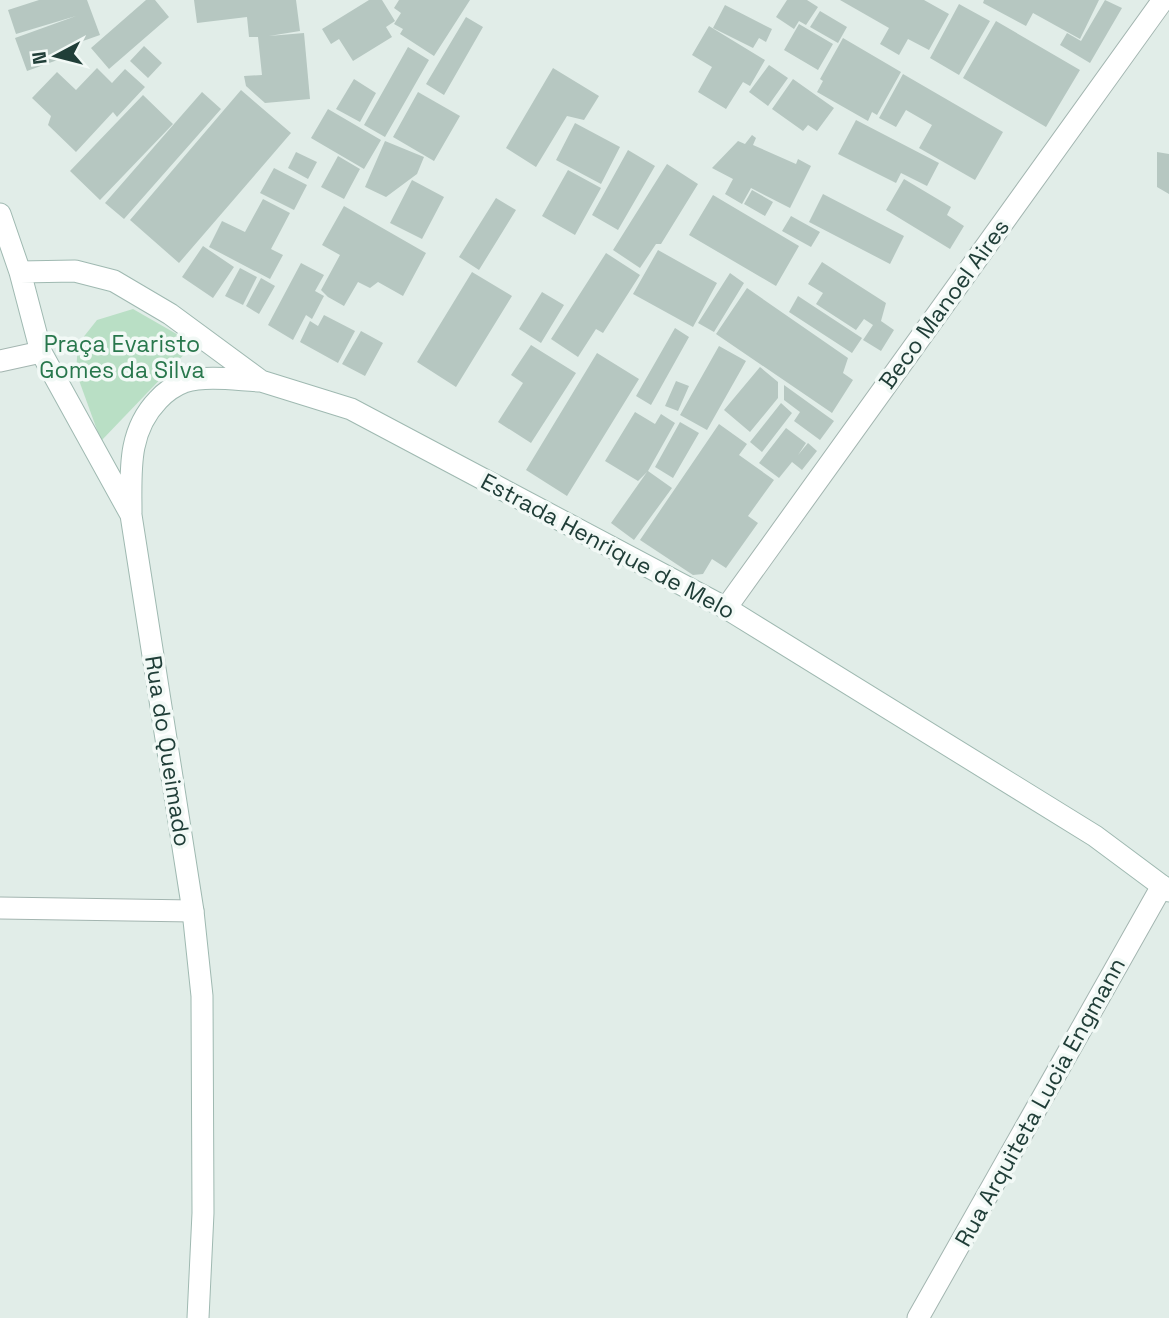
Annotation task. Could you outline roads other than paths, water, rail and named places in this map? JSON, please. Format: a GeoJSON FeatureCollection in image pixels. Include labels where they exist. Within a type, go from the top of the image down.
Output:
{"type":"FeatureCollection","features":[{"type":"Feature","properties":{"kind":"main road","name":"Beco Manoel Aires"},"geometry":{"type":"LineString","coordinates":[[726,608],[1163,0]]}},
{"type":"Feature","properties":{"kind":"main road","name":"Rua do Queimado"},"geometry":{"type":"LineString","coordinates":[[0,214],[20,272],[41,352],[131,515],[193,911],[202,996],[203,1213],[198,1318]]}},
{"type":"Feature","properties":{"kind":"main road","name":"Estrada Henrique de Melo"},"geometry":{"type":"LineString","coordinates":[[20,272],[75,271],[114,281],[170,314],[261,380],[351,409],[726,608],[1096,836],[1165,888]]}},
{"type":"Feature","properties":{"kind":"main road"},"geometry":{"type":"LineString","coordinates":[[0,361],[41,352]]}},
{"type":"Feature","properties":{"kind":"main road"},"geometry":{"type":"LineString","coordinates":[[131,515],[131,462],[134,440],[146,413],[164,394],[183,382],[207,378],[261,380]]}},
{"type":"Feature","properties":{"kind":"main road","name":"Rua Arquiteta Lucia Engmann"},"geometry":{"type":"LineString","coordinates":[[918,1318],[1165,888]]}},
{"type":"Feature","properties":{"kind":"main road"},"geometry":{"type":"LineString","coordinates":[[0,908],[193,911]]}},
{"type":"Feature","properties":{"kind":"park label","name":"Praça Evaristo Gomes da Silva"},"geometry":{"type":"Point","coordinates":[122,357]}}]}
